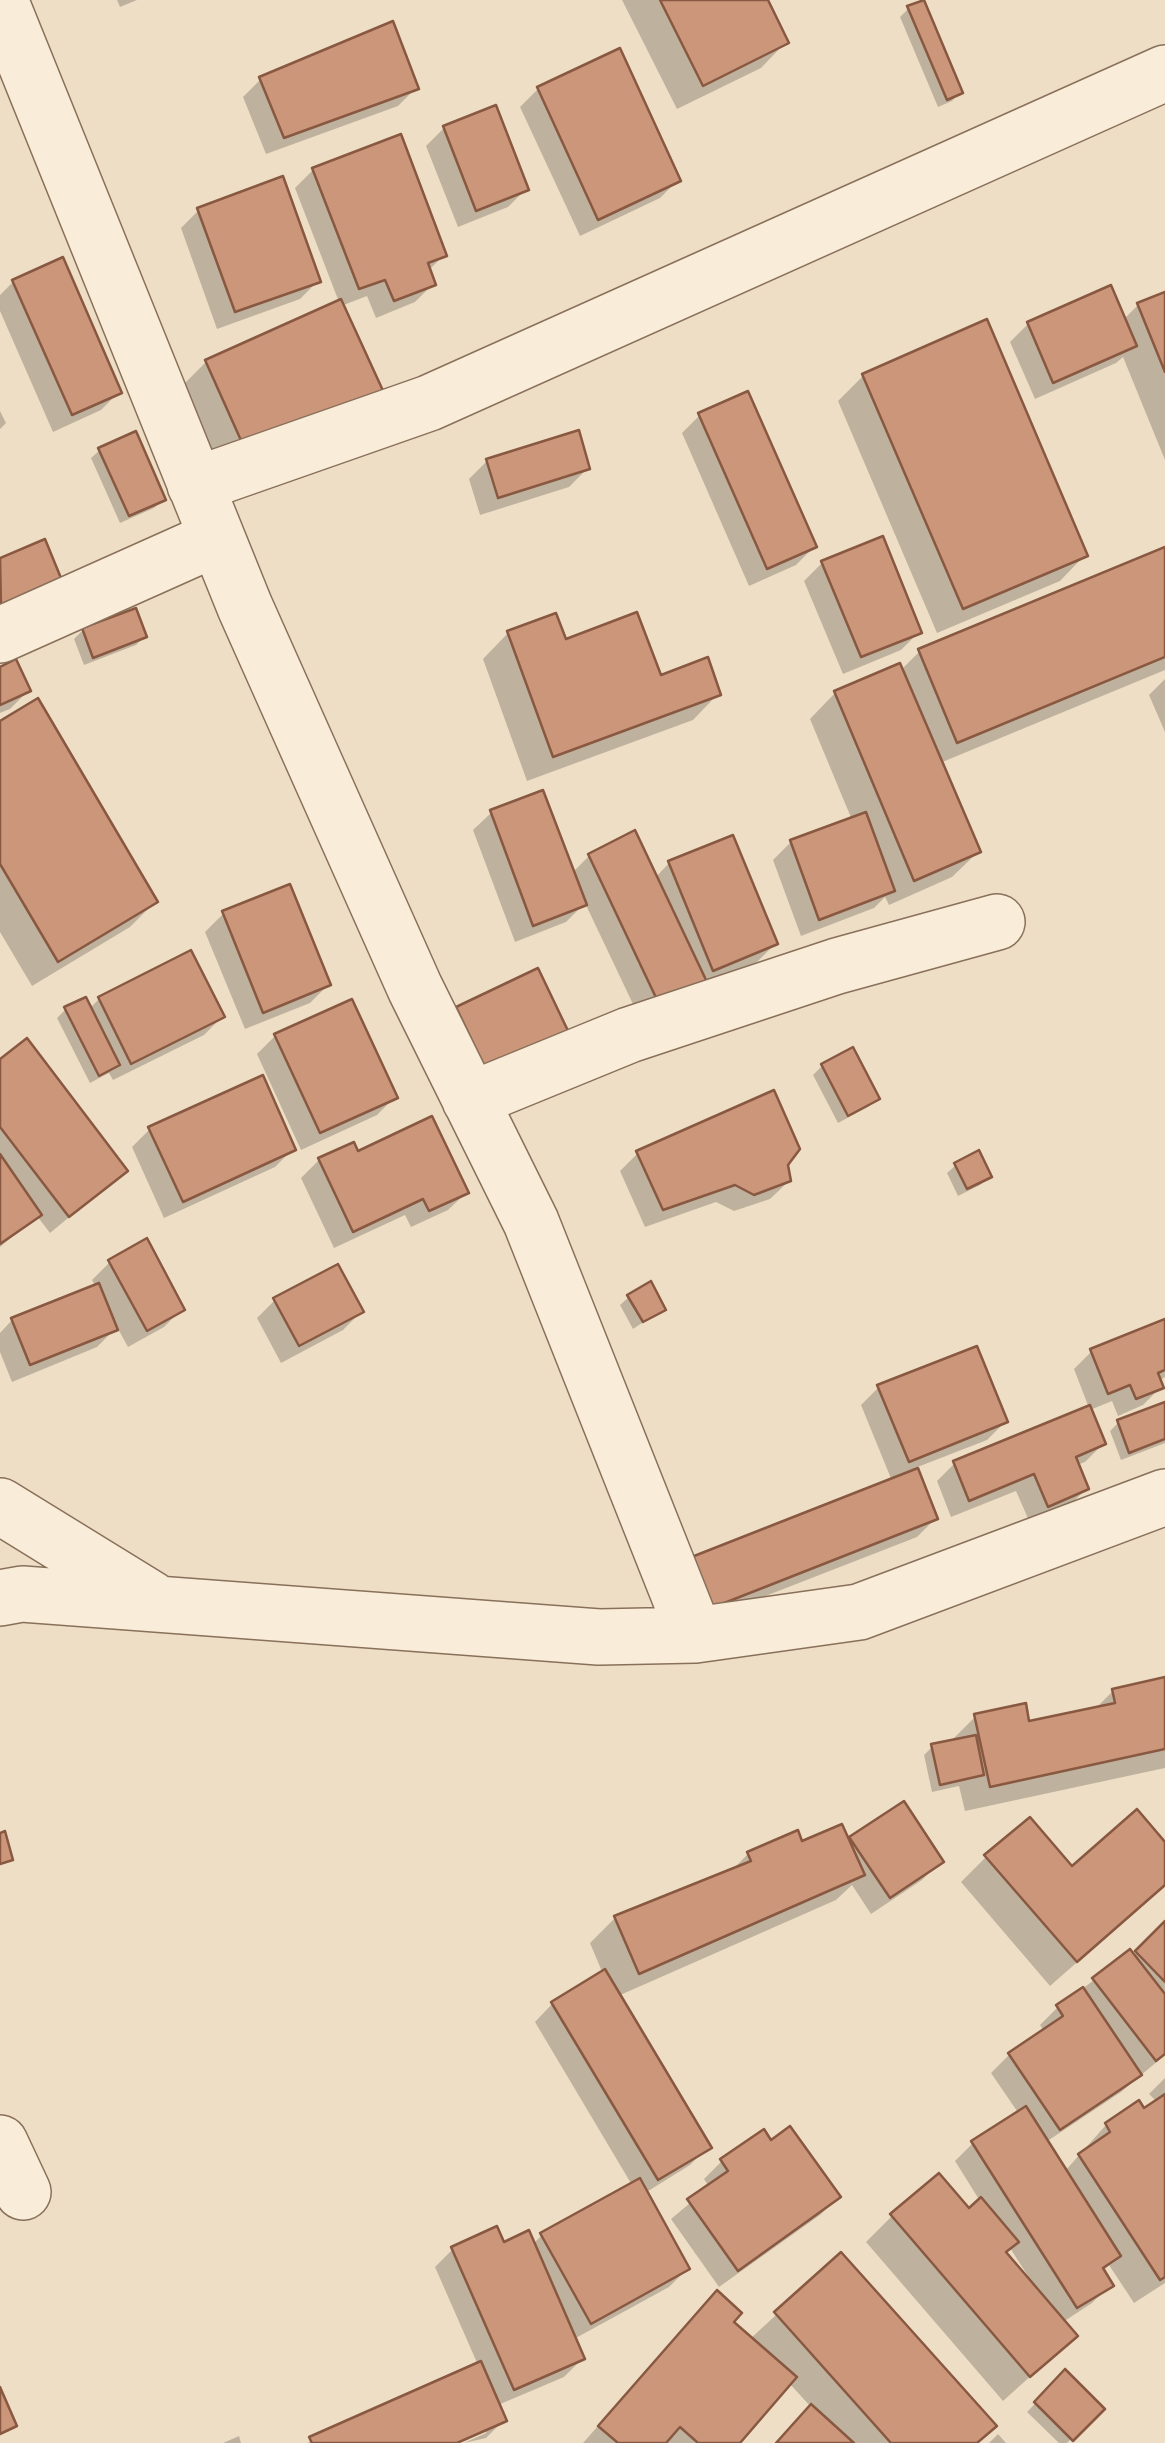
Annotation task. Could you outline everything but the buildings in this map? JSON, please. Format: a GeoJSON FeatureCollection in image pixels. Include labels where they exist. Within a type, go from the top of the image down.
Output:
{"type":"FeatureCollection","features":[{"type":"Feature","properties":{"kind":"street"},"geometry":{"type":"LineString","coordinates":[[0,0],[217,538],[415,988],[531,1222],[695,1636]]}},
{"type":"Feature","properties":{"kind":"street"},"geometry":{"type":"LineString","coordinates":[[196,485],[429,403],[1165,73]]}},
{"type":"Feature","properties":{"kind":"street"},"geometry":{"type":"LineString","coordinates":[[0,635],[217,538]]}},
{"type":"Feature","properties":{"kind":"street"},"geometry":{"type":"LineString","coordinates":[[470,1100],[629,1035],[837,966],[997,922]]}},
{"type":"Feature","properties":{"kind":"street"},"geometry":{"type":"LineString","coordinates":[[7,1582],[161,1605],[599,1637],[695,1636],[859,1612],[1165,1496]]}},
{"type":"Feature","properties":{"kind":"street"},"geometry":{"type":"LineString","coordinates":[[0,1506],[161,1605]]}},
{"type":"Feature","properties":{"kind":"street"},"geometry":{"type":"LineString","coordinates":[[0,2143],[22,2192]]}}]}
